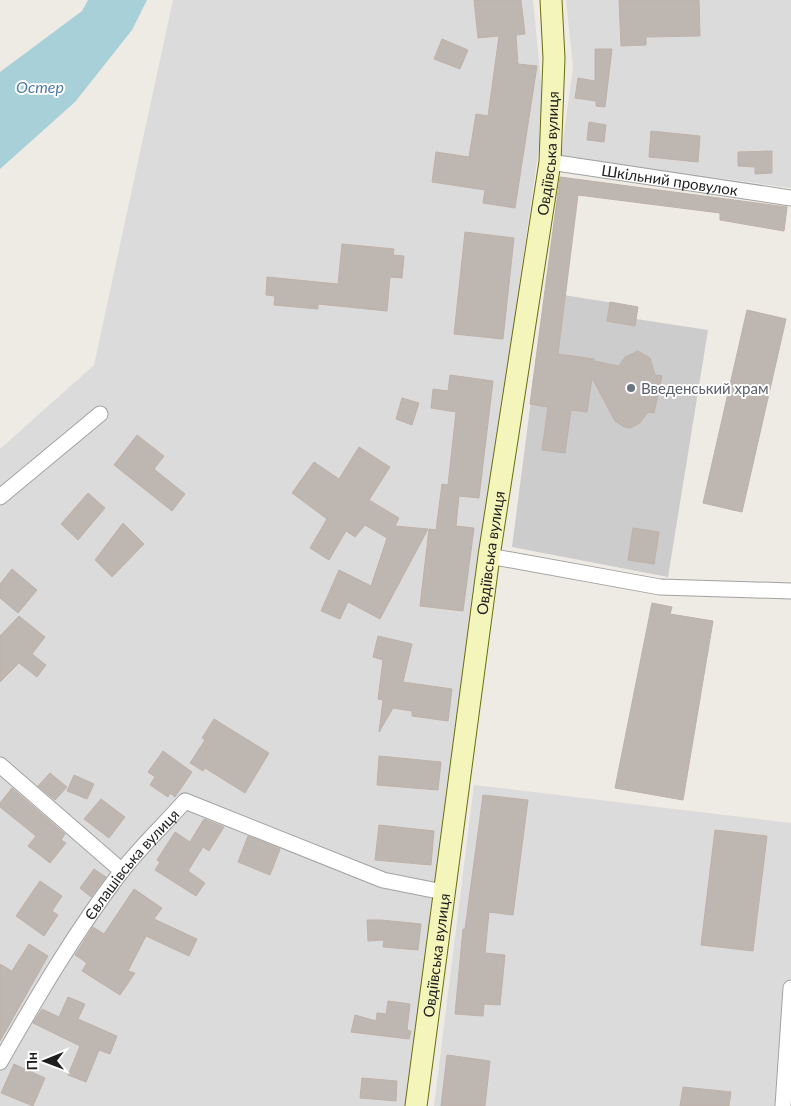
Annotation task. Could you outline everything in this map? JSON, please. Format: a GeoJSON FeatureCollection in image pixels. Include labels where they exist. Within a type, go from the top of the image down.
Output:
{"type":"FeatureCollection","features":[{"type":"Feature","properties":{"kind":"main road","name":"Овдіївська вулиця"},"geometry":{"type":"LineString","coordinates":[[416,1106],[489,556],[550,162],[554,58],[551,0]]}},
{"type":"Feature","properties":{"kind":"street","name":"Шкільний провулок"},"geometry":{"type":"LineString","coordinates":[[550,162],[791,198]]}},
{"type":"Feature","properties":{"kind":"street"},"geometry":{"type":"LineString","coordinates":[[0,497],[100,414]]}},
{"type":"Feature","properties":{"kind":"street"},"geometry":{"type":"LineString","coordinates":[[489,556],[660,587],[791,591]]}},
{"type":"Feature","properties":{"kind":"street"},"geometry":{"type":"LineString","coordinates":[[0,765],[122,871]]}},
{"type":"Feature","properties":{"kind":"street","name":"Євлашівська вулиця"},"geometry":{"type":"LineString","coordinates":[[0,1062],[35,1000],[85,920],[122,871],[185,801],[383,880],[443,892]]}},
{"type":"Feature","properties":{"kind":"street"},"geometry":{"type":"LineString","coordinates":[[783,1106],[791,988]]}},
{"type":"Feature","properties":{"kind":"shaded area"},"geometry":{"type":"Polygon","coordinates":[[[173,0],[533,0],[544,112],[441,828],[406,1106],[0,1106],[0,449],[94,365],[173,0]]]}},
{"type":"Feature","properties":{"kind":"shaded area"},"geometry":{"type":"Polygon","coordinates":[[[566,0],[791,0],[791,188],[561,156],[573,67],[566,0]]]}},
{"type":"Feature","properties":{"kind":"shaded area"},"geometry":{"type":"Polygon","coordinates":[[[545,292],[638,307],[636,319],[708,330],[668,577],[512,547],[545,292]]]}},
{"type":"Feature","properties":{"kind":"shaded area"},"geometry":{"type":"Polygon","coordinates":[[[474,785],[791,823],[791,1106],[434,1106],[474,785]]]}},
{"type":"Feature","properties":{"kind":"water","name":"Остер"},"geometry":{"type":"Polygon","coordinates":[[[88,0],[147,0],[132,30],[75,102],[0,169],[0,72],[82,11],[88,0]]]}},
{"type":"Feature","properties":{"kind":"building"},"geometry":{"type":"Polygon","coordinates":[[[474,0],[521,0],[525,34],[516,35],[518,64],[537,66],[515,208],[483,203],[485,190],[432,182],[436,152],[469,157],[476,114],[488,116],[499,36],[478,38],[474,0]]]}},
{"type":"Feature","properties":{"kind":"building"},"geometry":{"type":"Polygon","coordinates":[[[619,0],[699,0],[700,36],[646,37],[646,45],[621,46],[619,0]]]}},
{"type":"Feature","properties":{"kind":"building"},"geometry":{"type":"Polygon","coordinates":[[[442,39],[468,50],[460,69],[434,59],[442,39]]]}},
{"type":"Feature","properties":{"kind":"building"},"geometry":{"type":"Polygon","coordinates":[[[595,49],[612,49],[605,107],[596,106],[596,101],[575,98],[578,78],[595,81],[595,49]]]}},
{"type":"Feature","properties":{"kind":"building"},"geometry":{"type":"Polygon","coordinates":[[[589,122],[606,125],[604,142],[587,140],[589,122]]]}},
{"type":"Feature","properties":{"kind":"building"},"geometry":{"type":"Polygon","coordinates":[[[651,131],[700,136],[698,162],[649,157],[651,131]]]}},
{"type":"Feature","properties":{"kind":"building"},"geometry":{"type":"Polygon","coordinates":[[[772,151],[772,173],[755,174],[755,167],[738,166],[738,152],[772,151]]]}},
{"type":"Feature","properties":{"kind":"building"},"geometry":{"type":"Polygon","coordinates":[[[560,177],[787,207],[784,231],[720,220],[720,213],[578,195],[558,354],[594,359],[594,361],[619,366],[625,357],[638,351],[650,358],[655,375],[662,376],[654,413],[648,412],[640,423],[630,428],[624,427],[615,421],[592,378],[587,412],[571,410],[565,453],[542,450],[548,407],[530,404],[560,177]]]}},
{"type":"Feature","properties":{"kind":"building"},"geometry":{"type":"Polygon","coordinates":[[[465,232],[514,238],[503,339],[454,334],[465,232]]]}},
{"type":"Feature","properties":{"kind":"building"},"geometry":{"type":"Polygon","coordinates":[[[342,244],[394,249],[393,255],[404,256],[402,278],[390,277],[387,311],[318,304],[318,309],[274,305],[275,296],[266,295],[267,277],[338,284],[342,244]]]}},
{"type":"Feature","properties":{"kind":"building"},"geometry":{"type":"Polygon","coordinates":[[[610,302],[638,307],[635,326],[607,321],[610,302]]]}},
{"type":"Feature","properties":{"kind":"building"},"geometry":{"type":"Polygon","coordinates":[[[747,310],[786,319],[742,512],[703,503],[747,310]]]}},
{"type":"Feature","properties":{"kind":"building"},"geometry":{"type":"Polygon","coordinates":[[[450,375],[493,381],[479,498],[459,496],[456,526],[474,528],[463,611],[420,606],[429,529],[436,530],[442,484],[448,485],[456,412],[431,408],[433,389],[448,391],[450,375]]]}},
{"type":"Feature","properties":{"kind":"building"},"geometry":{"type":"Polygon","coordinates":[[[402,398],[419,403],[412,425],[396,419],[402,398]]]}},
{"type":"Feature","properties":{"kind":"building"},"geometry":{"type":"Polygon","coordinates":[[[137,435],[164,456],[154,469],[185,494],[172,511],[114,465],[137,435]]]}},
{"type":"Feature","properties":{"kind":"building"},"geometry":{"type":"Polygon","coordinates":[[[359,447],[390,467],[369,500],[399,518],[395,526],[428,529],[380,619],[348,602],[340,619],[321,611],[339,570],[371,586],[387,538],[365,525],[355,537],[346,531],[329,560],[310,548],[327,519],[292,493],[314,462],[339,479],[359,447]]]}},
{"type":"Feature","properties":{"kind":"building"},"geometry":{"type":"Polygon","coordinates":[[[88,493],[105,508],[78,540],[61,524],[88,493]]]}},
{"type":"Feature","properties":{"kind":"building"},"geometry":{"type":"Polygon","coordinates":[[[123,523],[144,544],[112,577],[95,560],[123,523]]]}},
{"type":"Feature","properties":{"kind":"building"},"geometry":{"type":"Polygon","coordinates":[[[633,528],[659,532],[654,564],[628,560],[633,528]]]}},
{"type":"Feature","properties":{"kind":"building"},"geometry":{"type":"Polygon","coordinates":[[[12,569],[37,590],[18,613],[0,598],[0,584],[12,569]]]}},
{"type":"Feature","properties":{"kind":"building"},"geometry":{"type":"Polygon","coordinates":[[[652,603],[672,607],[670,614],[713,621],[683,800],[615,788],[652,603]]]}},
{"type":"Feature","properties":{"kind":"building"},"geometry":{"type":"Polygon","coordinates":[[[19,616],[45,637],[32,654],[46,665],[37,677],[19,663],[0,682],[0,636],[19,616]]]}},
{"type":"Feature","properties":{"kind":"building"},"geometry":{"type":"Polygon","coordinates":[[[378,636],[412,644],[403,682],[452,689],[448,721],[412,716],[412,711],[393,708],[379,732],[383,700],[378,699],[383,660],[373,657],[378,636]]]}},
{"type":"Feature","properties":{"kind":"building"},"geometry":{"type":"Polygon","coordinates":[[[214,719],[269,753],[245,793],[205,768],[203,771],[190,763],[205,740],[202,738],[214,719]]]}},
{"type":"Feature","properties":{"kind":"building"},"geometry":{"type":"Polygon","coordinates":[[[163,751],[192,772],[175,797],[170,793],[168,797],[150,785],[155,777],[148,772],[163,751]]]}},
{"type":"Feature","properties":{"kind":"building"},"geometry":{"type":"Polygon","coordinates":[[[379,756],[441,762],[438,790],[377,785],[379,756]]]}},
{"type":"Feature","properties":{"kind":"building"},"geometry":{"type":"Polygon","coordinates":[[[50,773],[67,787],[55,800],[38,786],[50,773]]]}},
{"type":"Feature","properties":{"kind":"building"},"geometry":{"type":"Polygon","coordinates":[[[74,775],[94,784],[87,799],[67,791],[74,775]]]}},
{"type":"Feature","properties":{"kind":"building"},"geometry":{"type":"Polygon","coordinates":[[[12,788],[65,834],[61,840],[66,843],[50,863],[28,846],[36,836],[0,807],[0,803],[12,788]]]}},
{"type":"Feature","properties":{"kind":"building"},"geometry":{"type":"Polygon","coordinates":[[[483,795],[528,800],[513,915],[489,912],[485,953],[505,955],[500,1005],[484,1004],[483,1016],[455,1014],[463,929],[465,929],[483,795]]]}},
{"type":"Feature","properties":{"kind":"building"},"geometry":{"type":"Polygon","coordinates":[[[101,799],[125,817],[109,838],[84,819],[101,799]]]}},
{"type":"Feature","properties":{"kind":"building"},"geometry":{"type":"Polygon","coordinates":[[[204,819],[224,827],[209,851],[203,847],[188,871],[205,883],[196,896],[155,870],[160,862],[157,860],[175,832],[190,842],[204,819]]]}},
{"type":"Feature","properties":{"kind":"building"},"geometry":{"type":"Polygon","coordinates":[[[379,825],[434,831],[431,865],[375,860],[379,825]]]}},
{"type":"Feature","properties":{"kind":"building"},"geometry":{"type":"Polygon","coordinates":[[[715,830],[767,836],[753,951],[701,945],[715,830]]]}},
{"type":"Feature","properties":{"kind":"building"},"geometry":{"type":"Polygon","coordinates":[[[248,836],[280,849],[270,875],[238,862],[248,836]]]}},
{"type":"Feature","properties":{"kind":"building"},"geometry":{"type":"Polygon","coordinates":[[[94,869],[106,877],[91,897],[80,888],[94,869]]]}},
{"type":"Feature","properties":{"kind":"building"},"geometry":{"type":"Polygon","coordinates":[[[40,881],[62,896],[52,911],[58,915],[44,936],[16,916],[40,881]]]}},
{"type":"Feature","properties":{"kind":"building"},"geometry":{"type":"Polygon","coordinates":[[[134,889],[162,908],[154,919],[197,939],[189,956],[146,936],[128,971],[135,973],[120,995],[82,971],[87,963],[75,955],[93,927],[104,934],[134,889]]]}},
{"type":"Feature","properties":{"kind":"building"},"geometry":{"type":"Polygon","coordinates":[[[367,920],[421,924],[418,950],[383,947],[384,940],[368,941],[367,920]]]}},
{"type":"Feature","properties":{"kind":"building"},"geometry":{"type":"Polygon","coordinates":[[[29,944],[48,956],[0,1041],[0,964],[12,971],[29,944]]]}},
{"type":"Feature","properties":{"kind":"building"},"geometry":{"type":"Polygon","coordinates":[[[68,997],[85,1004],[78,1019],[117,1036],[110,1054],[99,1050],[86,1082],[68,1075],[80,1046],[33,1023],[42,1009],[59,1017],[68,997]]]}},
{"type":"Feature","properties":{"kind":"building"},"geometry":{"type":"Polygon","coordinates":[[[388,1001],[410,1004],[407,1030],[411,1031],[409,1039],[351,1032],[355,1015],[376,1021],[377,1013],[386,1014],[388,1001]]]}},
{"type":"Feature","properties":{"kind":"building"},"geometry":{"type":"Polygon","coordinates":[[[447,1055],[490,1061],[485,1106],[441,1106],[447,1055]]]}},
{"type":"Feature","properties":{"kind":"building"},"geometry":{"type":"Polygon","coordinates":[[[14,1064],[45,1078],[33,1106],[1,1093],[14,1064]]]}},
{"type":"Feature","properties":{"kind":"building"},"geometry":{"type":"Polygon","coordinates":[[[362,1078],[397,1081],[396,1101],[360,1098],[362,1078]]]}},
{"type":"Feature","properties":{"kind":"building"},"geometry":{"type":"Polygon","coordinates":[[[683,1087],[731,1092],[729,1106],[680,1106],[683,1087]]]}},
{"type":"Feature","properties":{"kind":"place","name":"Введенський храм"},"geometry":{"type":"Point","coordinates":[631,388]}}]}
